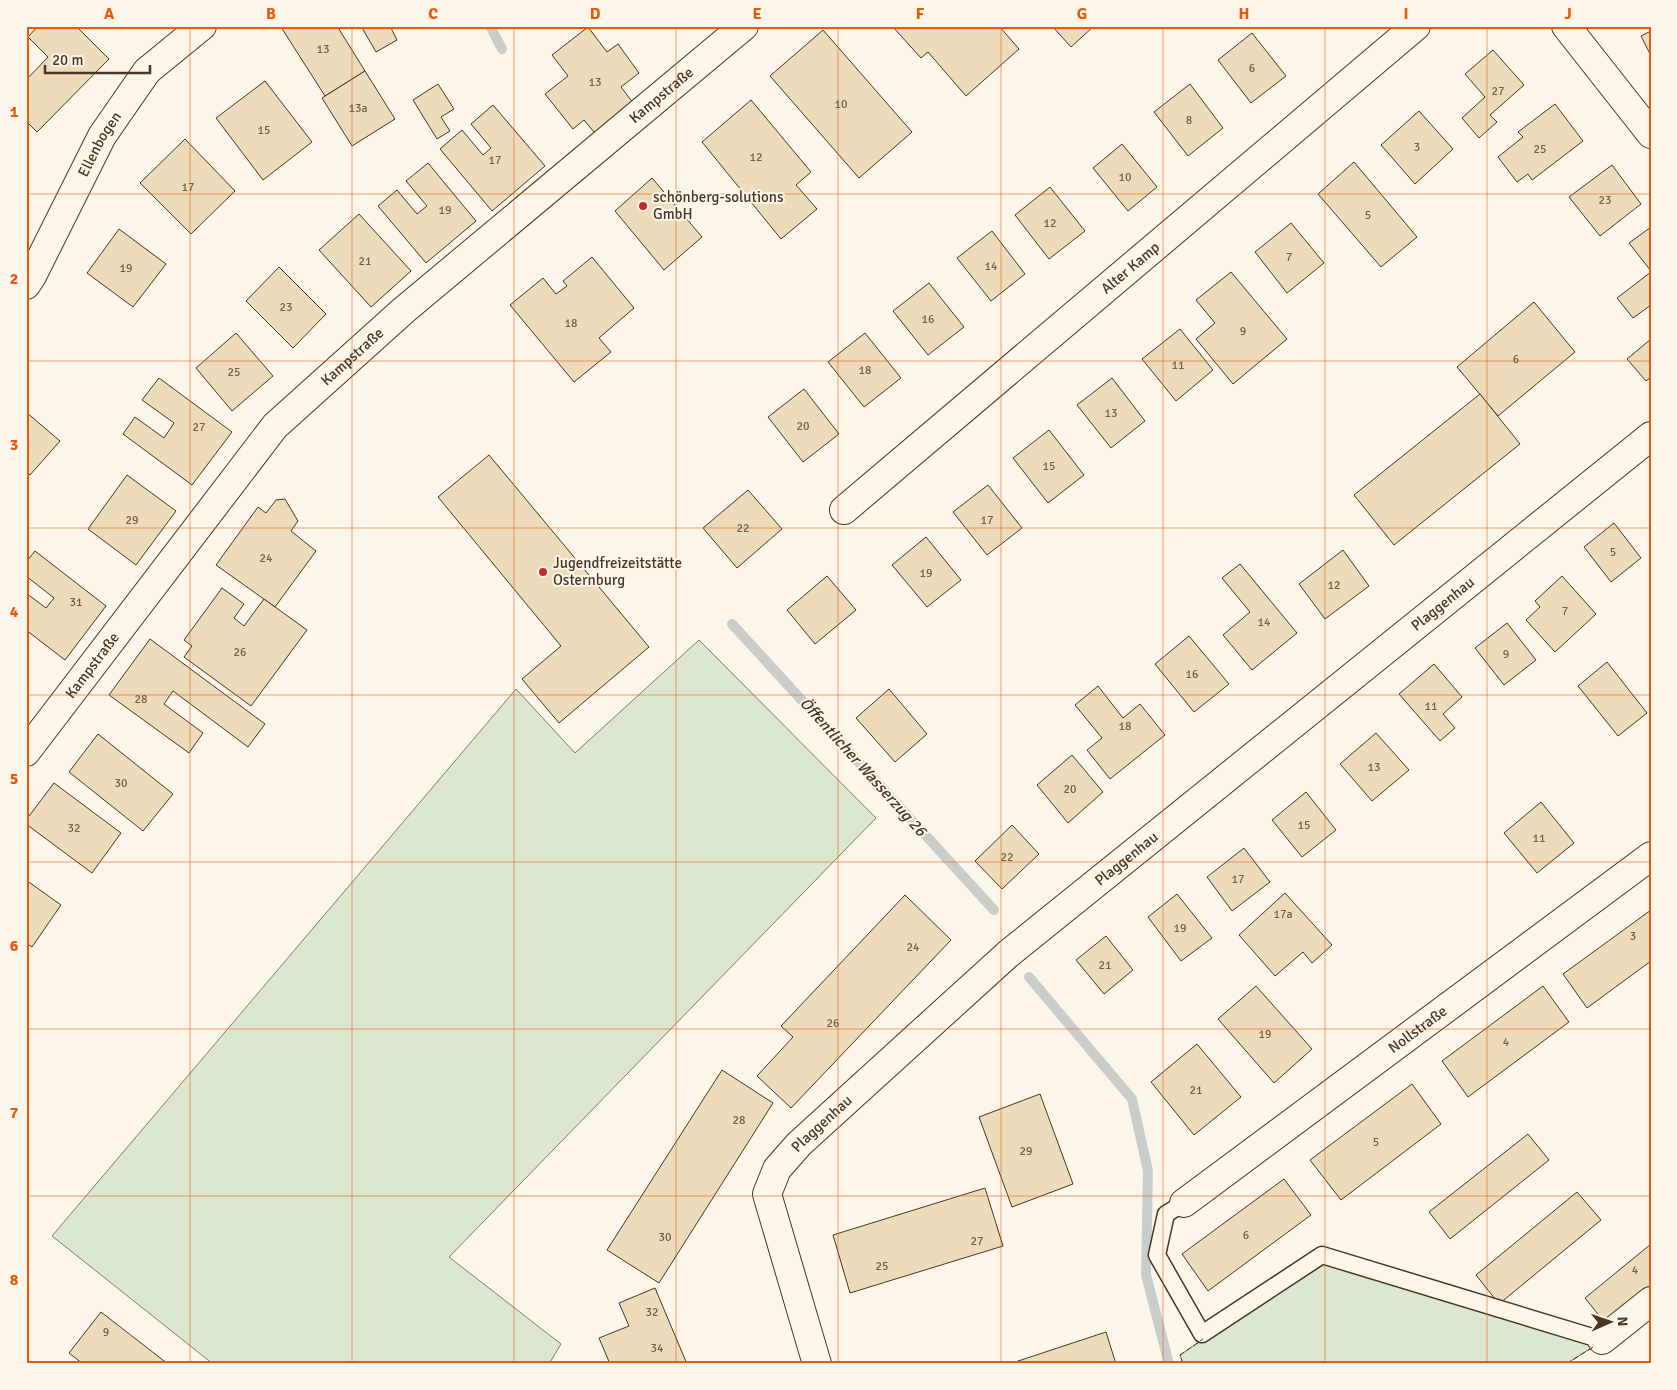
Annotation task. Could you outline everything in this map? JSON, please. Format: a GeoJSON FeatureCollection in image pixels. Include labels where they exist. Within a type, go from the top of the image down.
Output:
{"type":"FeatureCollection","features":[{"type":"Feature","properties":{"kind":"street","name":"Ellenbogen"},"geometry":{"type":"LineString","coordinates":[[26,285],[102,136],[147,71],[202,26]]}},
{"type":"Feature","properties":{"kind":"street","name":"Kampstraße"},"geometry":{"type":"LineString","coordinates":[[26,752],[275,426],[404,310],[744,26]]}},
{"type":"Feature","properties":{"kind":"street","name":"Alter Kamp"},"geometry":{"type":"LineString","coordinates":[[844,510],[1416,26]]}},
{"type":"Feature","properties":{"kind":"street"},"geometry":{"type":"LineString","coordinates":[[1566,26],[1651,134]]}},
{"type":"Feature","properties":{"kind":"street","name":"Plaggenhau"},"geometry":{"type":"LineString","coordinates":[[817,1364],[766,1194],[777,1169],[799,1144],[1008,954],[1651,436]]}},
{"type":"Feature","properties":{"kind":"street","name":"Nollstraße"},"geometry":{"type":"LineString","coordinates":[[1184,1202],[1651,856]]}},
{"type":"Feature","properties":{"kind":"street"},"geometry":{"type":"LineString","coordinates":[[1602,1340],[1651,1301]]}},
{"type":"Feature","properties":{"kind":"lane"},"geometry":{"type":"LineString","coordinates":[[1184,1202],[1166,1214],[1157,1255],[1202,1334],[1322,1255],[1602,1340]]}},
{"type":"Feature","properties":{"kind":"green space"},"geometry":{"type":"Polygon","coordinates":[[[699,640],[876,818],[449,1257],[561,1344],[549,1364],[213,1364],[52,1236],[516,689],[575,753],[699,640]]]}},
{"type":"Feature","properties":{"kind":"green space"},"geometry":{"type":"Polygon","coordinates":[[[1324,1259],[1599,1343],[1566,1364],[1183,1364],[1180,1355],[1324,1259]]]}},
{"type":"Feature","properties":{"kind":"building"},"geometry":{"type":"Polygon","coordinates":[[[38,26],[76,26],[109,59],[37,132],[26,121],[26,80],[48,57],[28,37],[38,26]]]}},
{"type":"Feature","properties":{"kind":"building"},"geometry":{"type":"Polygon","coordinates":[[[337,26],[365,71],[325,96],[281,27],[337,26]]]}},
{"type":"Feature","properties":{"kind":"building"},"geometry":{"type":"Polygon","coordinates":[[[361,26],[390,26],[397,40],[376,52],[361,26]]]}},
{"type":"Feature","properties":{"kind":"building"},"geometry":{"type":"Polygon","coordinates":[[[892,26],[999,26],[1019,49],[966,96],[928,52],[921,58],[892,26]]]}},
{"type":"Feature","properties":{"kind":"building"},"geometry":{"type":"Polygon","coordinates":[[[1052,26],[1094,26],[1071,47],[1052,26]]]}},
{"type":"Feature","properties":{"kind":"building"},"geometry":{"type":"Polygon","coordinates":[[[588,27],[607,52],[618,44],[639,73],[621,87],[637,108],[599,138],[584,120],[573,129],[545,94],[568,76],[552,55],[588,27]]]}},
{"type":"Feature","properties":{"kind":"building"},"geometry":{"type":"Polygon","coordinates":[[[823,30],[912,132],[859,178],[770,76],[823,30]]]}},
{"type":"Feature","properties":{"kind":"building"},"geometry":{"type":"Polygon","coordinates":[[[1651,31],[1651,56],[1641,36],[1651,31]]]}},
{"type":"Feature","properties":{"kind":"building"},"geometry":{"type":"Polygon","coordinates":[[[1252,33],[1286,76],[1251,103],[1218,60],[1252,33]]]}},
{"type":"Feature","properties":{"kind":"building"},"geometry":{"type":"Polygon","coordinates":[[[1493,50],[1524,85],[1490,115],[1497,122],[1479,138],[1462,118],[1485,97],[1465,74],[1493,50]]]}},
{"type":"Feature","properties":{"kind":"building"},"geometry":{"type":"Polygon","coordinates":[[[365,71],[395,119],[352,146],[322,98],[365,71]]]}},
{"type":"Feature","properties":{"kind":"building"},"geometry":{"type":"Polygon","coordinates":[[[265,81],[312,142],[263,180],[216,118],[265,81]]]}},
{"type":"Feature","properties":{"kind":"building"},"geometry":{"type":"Polygon","coordinates":[[[438,84],[454,109],[441,117],[450,131],[437,139],[413,100],[438,84]]]}},
{"type":"Feature","properties":{"kind":"building"},"geometry":{"type":"Polygon","coordinates":[[[1190,84],[1223,128],[1188,156],[1154,112],[1190,84]]]}},
{"type":"Feature","properties":{"kind":"building"},"geometry":{"type":"Polygon","coordinates":[[[751,100],[811,172],[796,185],[817,209],[781,239],[702,142],[751,100]]]}},
{"type":"Feature","properties":{"kind":"building"},"geometry":{"type":"Polygon","coordinates":[[[1555,104],[1583,141],[1532,180],[1528,174],[1517,182],[1498,157],[1523,137],[1518,132],[1555,104]]]}},
{"type":"Feature","properties":{"kind":"building"},"geometry":{"type":"Polygon","coordinates":[[[493,105],[545,166],[492,211],[440,149],[462,130],[483,155],[491,148],[471,124],[493,105]]]}},
{"type":"Feature","properties":{"kind":"building"},"geometry":{"type":"Polygon","coordinates":[[[1419,111],[1453,149],[1415,184],[1381,145],[1419,111]]]}},
{"type":"Feature","properties":{"kind":"building"},"geometry":{"type":"Polygon","coordinates":[[[185,139],[235,191],[191,234],[140,183],[185,139]]]}},
{"type":"Feature","properties":{"kind":"building"},"geometry":{"type":"Polygon","coordinates":[[[1122,144],[1157,187],[1128,211],[1093,168],[1122,144]]]}},
{"type":"Feature","properties":{"kind":"building"},"geometry":{"type":"Polygon","coordinates":[[[1354,162],[1417,237],[1381,267],[1318,194],[1354,162]]]}},
{"type":"Feature","properties":{"kind":"building"},"geometry":{"type":"Polygon","coordinates":[[[428,163],[476,221],[426,263],[378,206],[397,190],[417,214],[427,206],[406,181],[428,163]]]}},
{"type":"Feature","properties":{"kind":"building"},"geometry":{"type":"Polygon","coordinates":[[[1612,165],[1641,204],[1600,236],[1569,197],[1612,165]]]}},
{"type":"Feature","properties":{"kind":"building"},"geometry":{"type":"Polygon","coordinates":[[[652,178],[702,237],[664,270],[615,211],[652,178]]]}},
{"type":"Feature","properties":{"kind":"building"},"geometry":{"type":"Polygon","coordinates":[[[1050,187],[1085,231],[1049,259],[1015,215],[1050,187]]]}},
{"type":"Feature","properties":{"kind":"building"},"geometry":{"type":"Polygon","coordinates":[[[359,214],[411,271],[371,307],[319,250],[359,214]]]}},
{"type":"Feature","properties":{"kind":"building"},"geometry":{"type":"Polygon","coordinates":[[[1291,223],[1324,263],[1287,293],[1255,252],[1291,223]]]}},
{"type":"Feature","properties":{"kind":"building"},"geometry":{"type":"Polygon","coordinates":[[[1651,227],[1651,271],[1629,243],[1651,227]]]}},
{"type":"Feature","properties":{"kind":"building"},"geometry":{"type":"Polygon","coordinates":[[[119,229],[166,264],[133,307],[87,273],[119,229]]]}},
{"type":"Feature","properties":{"kind":"building"},"geometry":{"type":"Polygon","coordinates":[[[992,231],[1025,274],[991,301],[957,258],[992,231]]]}},
{"type":"Feature","properties":{"kind":"building"},"geometry":{"type":"Polygon","coordinates":[[[592,257],[634,308],[599,338],[611,352],[574,382],[510,305],[543,278],[556,294],[567,286],[563,281],[592,257]]]}},
{"type":"Feature","properties":{"kind":"building"},"geometry":{"type":"Polygon","coordinates":[[[279,267],[326,314],[293,348],[246,301],[279,267]]]}},
{"type":"Feature","properties":{"kind":"building"},"geometry":{"type":"Polygon","coordinates":[[[1231,272],[1287,339],[1233,384],[1196,339],[1215,323],[1196,300],[1231,272]]]}},
{"type":"Feature","properties":{"kind":"building"},"geometry":{"type":"Polygon","coordinates":[[[1651,272],[1651,305],[1633,318],[1617,298],[1651,272]]]}},
{"type":"Feature","properties":{"kind":"building"},"geometry":{"type":"Polygon","coordinates":[[[929,283],[964,327],[928,355],[893,311],[929,283]]]}},
{"type":"Feature","properties":{"kind":"building"},"geometry":{"type":"Polygon","coordinates":[[[1534,302],[1575,352],[1498,416],[1457,367],[1534,302]]]}},
{"type":"Feature","properties":{"kind":"building"},"geometry":{"type":"Polygon","coordinates":[[[1180,329],[1213,370],[1176,401],[1142,359],[1180,329]]]}},
{"type":"Feature","properties":{"kind":"building"},"geometry":{"type":"Polygon","coordinates":[[[236,333],[273,376],[232,411],[196,368],[236,333]]]}},
{"type":"Feature","properties":{"kind":"building"},"geometry":{"type":"Polygon","coordinates":[[[865,333],[901,378],[864,407],[828,362],[865,333]]]}},
{"type":"Feature","properties":{"kind":"building"},"geometry":{"type":"Polygon","coordinates":[[[1651,339],[1651,377],[1646,381],[1627,359],[1651,339]]]}},
{"type":"Feature","properties":{"kind":"building"},"geometry":{"type":"Polygon","coordinates":[[[159,378],[232,432],[192,485],[123,434],[135,417],[164,438],[174,423],[142,400],[159,378]]]}},
{"type":"Feature","properties":{"kind":"building"},"geometry":{"type":"Polygon","coordinates":[[[1112,378],[1145,421],[1111,448],[1077,405],[1112,378]]]}},
{"type":"Feature","properties":{"kind":"building"},"geometry":{"type":"Polygon","coordinates":[[[804,389],[839,434],[803,462],[768,417],[804,389]]]}},
{"type":"Feature","properties":{"kind":"building"},"geometry":{"type":"Polygon","coordinates":[[[1480,394],[1520,444],[1394,545],[1354,495],[1480,394]]]}},
{"type":"Feature","properties":{"kind":"building"},"geometry":{"type":"Polygon","coordinates":[[[26,412],[60,441],[30,475],[26,472],[26,412]]]}},
{"type":"Feature","properties":{"kind":"building"},"geometry":{"type":"Polygon","coordinates":[[[1049,430],[1084,475],[1048,503],[1013,458],[1049,430]]]}},
{"type":"Feature","properties":{"kind":"building","name":"Jugendfreizeitstätte Osternburg"},"geometry":{"type":"Polygon","coordinates":[[[489,455],[649,647],[559,723],[522,679],[561,646],[438,497],[489,455]]]}},
{"type":"Feature","properties":{"kind":"building"},"geometry":{"type":"Polygon","coordinates":[[[127,475],[176,511],[136,565],[88,529],[127,475]]]}},
{"type":"Feature","properties":{"kind":"building"},"geometry":{"type":"Polygon","coordinates":[[[988,485],[1022,528],[987,555],[953,512],[988,485]]]}},
{"type":"Feature","properties":{"kind":"building"},"geometry":{"type":"Polygon","coordinates":[[[748,490],[782,529],[737,568],[703,528],[748,490]]]}},
{"type":"Feature","properties":{"kind":"building"},"geometry":{"type":"Polygon","coordinates":[[[285,499],[298,521],[291,531],[316,551],[275,607],[216,565],[258,507],[266,513],[276,500],[285,499]]]}},
{"type":"Feature","properties":{"kind":"building"},"geometry":{"type":"Polygon","coordinates":[[[1614,523],[1641,558],[1611,582],[1584,547],[1614,523]]]}},
{"type":"Feature","properties":{"kind":"building"},"geometry":{"type":"Polygon","coordinates":[[[926,537],[961,580],[927,607],[892,565],[926,537]]]}},
{"type":"Feature","properties":{"kind":"building"},"geometry":{"type":"Polygon","coordinates":[[[1343,550],[1369,586],[1325,619],[1299,584],[1343,550]]]}},
{"type":"Feature","properties":{"kind":"building"},"geometry":{"type":"Polygon","coordinates":[[[35,551],[106,606],[65,660],[26,630],[26,593],[46,608],[54,598],[26,576],[26,562],[35,551]]]}},
{"type":"Feature","properties":{"kind":"building"},"geometry":{"type":"Polygon","coordinates":[[[1240,564],[1297,633],[1252,670],[1223,635],[1250,612],[1222,578],[1240,564]]]}},
{"type":"Feature","properties":{"kind":"building"},"geometry":{"type":"Polygon","coordinates":[[[827,576],[856,610],[815,644],[787,610],[827,576]]]}},
{"type":"Feature","properties":{"kind":"building"},"geometry":{"type":"Polygon","coordinates":[[[1562,576],[1596,614],[1555,652],[1526,620],[1540,607],[1535,601],[1562,576]]]}},
{"type":"Feature","properties":{"kind":"building"},"geometry":{"type":"Polygon","coordinates":[[[222,588],[244,604],[234,618],[244,626],[264,599],[307,630],[251,706],[184,657],[192,646],[184,640],[222,588]]]}},
{"type":"Feature","properties":{"kind":"building"},"geometry":{"type":"Polygon","coordinates":[[[1507,623],[1536,660],[1504,685],[1475,648],[1507,623]]]}},
{"type":"Feature","properties":{"kind":"building"},"geometry":{"type":"Polygon","coordinates":[[[1189,636],[1229,684],[1194,712],[1155,664],[1189,636]]]}},
{"type":"Feature","properties":{"kind":"building"},"geometry":{"type":"Polygon","coordinates":[[[150,639],[265,724],[248,747],[173,691],[164,704],[203,733],[189,753],[109,695],[150,639]]]}},
{"type":"Feature","properties":{"kind":"building"},"geometry":{"type":"Polygon","coordinates":[[[1607,662],[1647,713],[1618,736],[1578,686],[1607,662]]]}},
{"type":"Feature","properties":{"kind":"building"},"geometry":{"type":"Polygon","coordinates":[[[1434,664],[1462,697],[1443,714],[1455,728],[1440,741],[1399,694],[1434,664]]]}},
{"type":"Feature","properties":{"kind":"building"},"geometry":{"type":"Polygon","coordinates":[[[1098,686],[1123,718],[1140,704],[1165,735],[1110,779],[1087,750],[1102,738],[1075,705],[1098,686]]]}},
{"type":"Feature","properties":{"kind":"building"},"geometry":{"type":"Polygon","coordinates":[[[889,689],[927,734],[895,762],[856,718],[889,689]]]}},
{"type":"Feature","properties":{"kind":"building"},"geometry":{"type":"Polygon","coordinates":[[[1376,733],[1409,770],[1372,801],[1340,764],[1376,733]]]}},
{"type":"Feature","properties":{"kind":"building"},"geometry":{"type":"Polygon","coordinates":[[[98,734],[173,794],[143,831],[69,772],[98,734]]]}},
{"type":"Feature","properties":{"kind":"building"},"geometry":{"type":"Polygon","coordinates":[[[1072,755],[1103,792],[1068,823],[1037,785],[1072,755]]]}},
{"type":"Feature","properties":{"kind":"building"},"geometry":{"type":"Polygon","coordinates":[[[54,783],[121,833],[92,873],[26,824],[26,820],[54,783]]]}},
{"type":"Feature","properties":{"kind":"building"},"geometry":{"type":"Polygon","coordinates":[[[1306,792],[1336,830],[1302,857],[1272,820],[1306,792]]]}},
{"type":"Feature","properties":{"kind":"building"},"geometry":{"type":"Polygon","coordinates":[[[1541,802],[1574,843],[1537,873],[1504,833],[1541,802]]]}},
{"type":"Feature","properties":{"kind":"building"},"geometry":{"type":"Polygon","coordinates":[[[1012,825],[1039,854],[1002,889],[975,861],[1012,825]]]}},
{"type":"Feature","properties":{"kind":"building"},"geometry":{"type":"Polygon","coordinates":[[[1244,848],[1270,882],[1232,911],[1207,877],[1244,848]]]}},
{"type":"Feature","properties":{"kind":"building"},"geometry":{"type":"Polygon","coordinates":[[[26,880],[61,905],[32,947],[26,943],[26,880]]]}},
{"type":"Feature","properties":{"kind":"building"},"geometry":{"type":"Polygon","coordinates":[[[1285,893],[1332,945],[1312,963],[1303,952],[1275,976],[1239,935],[1285,893]]]}},
{"type":"Feature","properties":{"kind":"building"},"geometry":{"type":"Polygon","coordinates":[[[1177,894],[1212,938],[1181,961],[1148,917],[1177,894]]]}},
{"type":"Feature","properties":{"kind":"building"},"geometry":{"type":"Polygon","coordinates":[[[905,895],[951,940],[791,1108],[757,1076],[793,1037],[781,1026],[905,895]]]}},
{"type":"Feature","properties":{"kind":"building"},"geometry":{"type":"Polygon","coordinates":[[[1651,910],[1651,961],[1587,1008],[1563,974],[1651,910]]]}},
{"type":"Feature","properties":{"kind":"building"},"geometry":{"type":"Polygon","coordinates":[[[1106,936],[1133,970],[1104,994],[1076,960],[1106,936]]]}},
{"type":"Feature","properties":{"kind":"building"},"geometry":{"type":"Polygon","coordinates":[[[1256,986],[1312,1049],[1274,1083],[1218,1019],[1256,986]]]}},
{"type":"Feature","properties":{"kind":"building"},"geometry":{"type":"Polygon","coordinates":[[[1543,986],[1569,1022],[1468,1097],[1442,1061],[1543,986]]]}},
{"type":"Feature","properties":{"kind":"building"},"geometry":{"type":"Polygon","coordinates":[[[1197,1044],[1241,1097],[1194,1135],[1151,1082],[1197,1044]]]}},
{"type":"Feature","properties":{"kind":"building"},"geometry":{"type":"Polygon","coordinates":[[[722,1070],[773,1103],[659,1283],[607,1250],[722,1070]]]}},
{"type":"Feature","properties":{"kind":"building"},"geometry":{"type":"Polygon","coordinates":[[[1412,1084],[1441,1124],[1341,1200],[1310,1160],[1412,1084]]]}},
{"type":"Feature","properties":{"kind":"building"},"geometry":{"type":"Polygon","coordinates":[[[1040,1094],[1073,1184],[1012,1207],[979,1117],[1040,1094]]]}},
{"type":"Feature","properties":{"kind":"building"},"geometry":{"type":"Polygon","coordinates":[[[1528,1134],[1549,1160],[1450,1239],[1429,1212],[1528,1134]]]}},
{"type":"Feature","properties":{"kind":"building"},"geometry":{"type":"Polygon","coordinates":[[[1284,1179],[1311,1215],[1208,1291],[1182,1254],[1284,1179]]]}},
{"type":"Feature","properties":{"kind":"building"},"geometry":{"type":"Polygon","coordinates":[[[985,1188],[1003,1246],[850,1293],[833,1235],[985,1188]]]}},
{"type":"Feature","properties":{"kind":"building"},"geometry":{"type":"Polygon","coordinates":[[[1577,1192],[1601,1220],[1499,1304],[1476,1275],[1577,1192]]]}},
{"type":"Feature","properties":{"kind":"building"},"geometry":{"type":"Polygon","coordinates":[[[1651,1244],[1651,1296],[1610,1329],[1585,1298],[1651,1244]]]}},
{"type":"Feature","properties":{"kind":"building"},"geometry":{"type":"Polygon","coordinates":[[[655,1288],[687,1364],[610,1364],[599,1338],[629,1326],[619,1303],[655,1288]]]}},
{"type":"Feature","properties":{"kind":"building"},"geometry":{"type":"Polygon","coordinates":[[[101,1312],[168,1364],[83,1364],[69,1353],[101,1312]]]}},
{"type":"Feature","properties":{"kind":"building"},"geometry":{"type":"Polygon","coordinates":[[[1106,1332],[1116,1364],[1009,1364],[1106,1332]]]}},
{"type":"Feature","properties":{"kind":"waterway"},"geometry":{"type":"LineString","coordinates":[[490,26],[502,49]]}},
{"type":"Feature","properties":{"kind":"waterway","name":"Öffentlicher Wasserzug 26"},"geometry":{"type":"LineString","coordinates":[[732,624],[994,910]]}},
{"type":"Feature","properties":{"kind":"waterway","name":"Öffentlicher Wasserzug 26"},"geometry":{"type":"LineString","coordinates":[[1029,977],[1132,1099],[1148,1171],[1146,1275],[1169,1364]]}},
{"type":"Feature","properties":{"kind":"fence"},"geometry":{"type":"LineString","coordinates":[[1183,1364],[1180,1355],[1203,1339]]}},
{"type":"Feature","properties":{"kind":"fence"},"geometry":{"type":"LineString","coordinates":[[1566,1364],[1595,1346]]}},
{"type":"Feature","properties":{"kind":"place","name":"schönberg-solutions GmbH"},"geometry":{"type":"Point","coordinates":[643,206]}},
{"type":"Feature","properties":{"kind":"place","name":"Jugendfreizeitstätte Osternburg"},"geometry":{"type":"Point","coordinates":[543,572]}}]}
